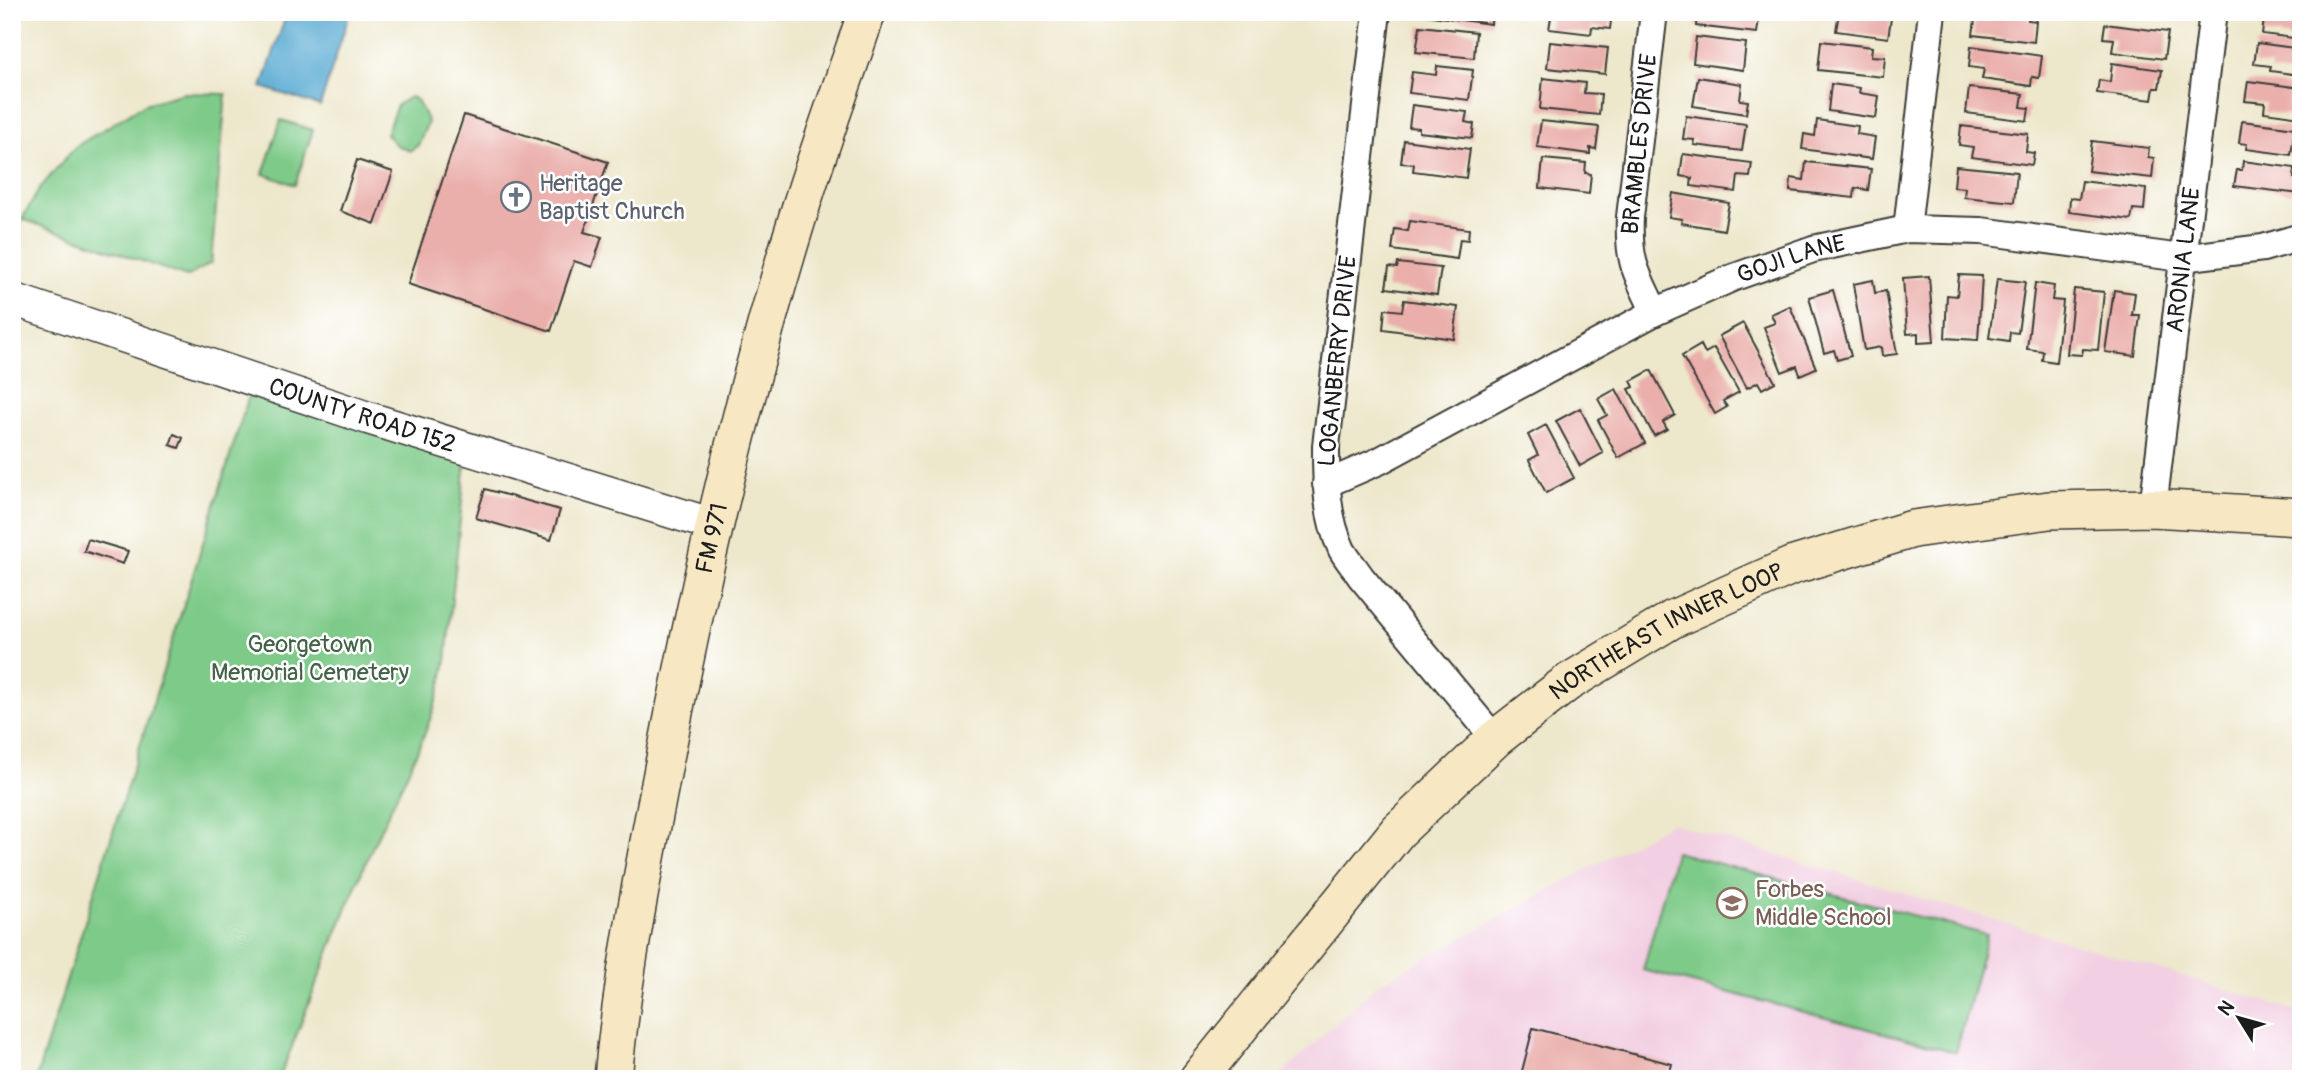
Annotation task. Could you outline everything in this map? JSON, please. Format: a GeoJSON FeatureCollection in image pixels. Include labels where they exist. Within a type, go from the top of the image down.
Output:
{"type":"FeatureCollection","features":[{"type":"Feature","properties":{"kind":"main road","name":"FM 971"},"geometry":{"type":"LineString","coordinates":[[613,1079],[627,968],[644,867],[714,525],[794,227],[867,12]]}},
{"type":"Feature","properties":{"kind":"main road","name":"NORTHEAST INNER LOOP"},"geometry":{"type":"LineString","coordinates":[[1198,1079],[1398,831],[1495,739],[1567,683],[1673,619],[1791,566],[1913,529],[2049,510],[2152,508],[2301,517]]}},
{"type":"Feature","properties":{"kind":"street","name":"LOGANBERRY DRIVE"},"geometry":{"type":"LineString","coordinates":[[1377,12],[1326,446],[1326,484],[1331,522],[1342,551],[1361,577],[1495,739]]}},
{"type":"Feature","properties":{"kind":"street","name":"BRAMBLES DRIVE"},"geometry":{"type":"LineString","coordinates":[[1654,12],[1628,245],[1632,265],[1655,312]]}},
{"type":"Feature","properties":{"kind":"street"},"geometry":{"type":"LineString","coordinates":[[1907,229],[1932,12]]}},
{"type":"Feature","properties":{"kind":"street","name":"ARONIA LANE"},"geometry":{"type":"LineString","coordinates":[[2152,508],[2213,12]]}},
{"type":"Feature","properties":{"kind":"street","name":"GOJI LANE"},"geometry":{"type":"LineString","coordinates":[[1326,484],[1379,461],[1655,312],[1732,278],[1813,249],[1907,229],[1981,231],[2182,258],[2263,248],[2301,237]]}},
{"type":"Feature","properties":{"kind":"street","name":"COUNTY ROAD 152"},"geometry":{"type":"LineString","coordinates":[[12,299],[368,418],[714,525]]}},
{"type":"Feature","properties":{"kind":"shaded area","name":"Forbes Middle School"},"geometry":{"type":"Polygon","coordinates":[[[1671,823],[2301,1012],[2301,1079],[1276,1079],[1378,984],[1671,823]]]}},
{"type":"Feature","properties":{"kind":"green space"},"geometry":{"type":"Polygon","coordinates":[[[184,93],[226,94],[211,263],[187,277],[22,219],[40,188],[75,147],[145,104],[184,93]]]}},
{"type":"Feature","properties":{"kind":"green space"},"geometry":{"type":"Polygon","coordinates":[[[410,97],[417,100],[428,122],[418,145],[410,151],[396,145],[386,134],[397,105],[410,97]]]}},
{"type":"Feature","properties":{"kind":"green space"},"geometry":{"type":"Polygon","coordinates":[[[281,120],[313,130],[295,185],[263,174],[281,120]]]}},
{"type":"Feature","properties":{"kind":"green space","name":"Georgetown Memorial Cemetery"},"geometry":{"type":"Polygon","coordinates":[[[250,392],[466,460],[446,661],[433,712],[414,760],[357,883],[279,1079],[36,1079],[250,392]]]}},
{"type":"Feature","properties":{"kind":"green space"},"geometry":{"type":"Polygon","coordinates":[[[1675,852],[1987,935],[1956,1052],[1643,970],[1675,852]]]}},
{"type":"Feature","properties":{"kind":"water"},"geometry":{"type":"Polygon","coordinates":[[[287,12],[350,12],[320,106],[262,87],[287,12]]]}},
{"type":"Feature","properties":{"kind":"building"},"geometry":{"type":"Polygon","coordinates":[[[1424,12],[1492,12],[1491,24],[1424,15],[1424,12]]]}},
{"type":"Feature","properties":{"kind":"building"},"geometry":{"type":"Polygon","coordinates":[[[1552,12],[1612,12],[1610,29],[1592,27],[1591,34],[1549,29],[1552,12]]]}},
{"type":"Feature","properties":{"kind":"building"},"geometry":{"type":"Polygon","coordinates":[[[1697,12],[1760,12],[1757,33],[1696,26],[1697,12]]]}},
{"type":"Feature","properties":{"kind":"building"},"geometry":{"type":"Polygon","coordinates":[[[1839,12],[1892,12],[1888,38],[1836,31],[1839,12]]]}},
{"type":"Feature","properties":{"kind":"building"},"geometry":{"type":"Polygon","coordinates":[[[1976,12],[2029,15],[2028,20],[2036,21],[2034,42],[1973,35],[1976,12]]]}},
{"type":"Feature","properties":{"kind":"building"},"geometry":{"type":"Polygon","coordinates":[[[2120,12],[2150,12],[2149,17],[2120,12]]]}},
{"type":"Feature","properties":{"kind":"building"},"geometry":{"type":"Polygon","coordinates":[[[2265,12],[2301,12],[2301,39],[2262,34],[2265,12]]]}},
{"type":"Feature","properties":{"kind":"building"},"geometry":{"type":"Polygon","coordinates":[[[2105,24],[2168,32],[2164,59],[2112,52],[2114,39],[2103,38],[2105,24]]]}},
{"type":"Feature","properties":{"kind":"building"},"geometry":{"type":"Polygon","coordinates":[[[1420,26],[1476,32],[1474,58],[1416,52],[1420,26]]]}},
{"type":"Feature","properties":{"kind":"building"},"geometry":{"type":"Polygon","coordinates":[[[1696,37],[1746,43],[1743,70],[1693,63],[1696,37]]]}},
{"type":"Feature","properties":{"kind":"building"},"geometry":{"type":"Polygon","coordinates":[[[1821,41],[1872,47],[1871,56],[1885,57],[1883,77],[1818,70],[1821,41]]]}},
{"type":"Feature","properties":{"kind":"building"},"geometry":{"type":"Polygon","coordinates":[[[1550,42],[1608,48],[1605,74],[1547,68],[1550,42]]]}},
{"type":"Feature","properties":{"kind":"building"},"geometry":{"type":"Polygon","coordinates":[[[2257,43],[2301,49],[2299,75],[2270,71],[2271,66],[2254,64],[2257,43]]]}},
{"type":"Feature","properties":{"kind":"building"},"geometry":{"type":"Polygon","coordinates":[[[1971,46],[2042,56],[2039,78],[2032,77],[2031,86],[1982,79],[1984,69],[1969,67],[1971,46]]]}},
{"type":"Feature","properties":{"kind":"building"},"geometry":{"type":"Polygon","coordinates":[[[2112,63],[2162,70],[2159,88],[2154,88],[2152,100],[2097,93],[2099,80],[2110,82],[2112,63]]]}},
{"type":"Feature","properties":{"kind":"building"},"geometry":{"type":"Polygon","coordinates":[[[1437,66],[1473,70],[1469,100],[1409,93],[1412,72],[1436,75],[1437,66]]]}},
{"type":"Feature","properties":{"kind":"building"},"geometry":{"type":"Polygon","coordinates":[[[1698,77],[1742,84],[1740,100],[1748,101],[1746,114],[1693,106],[1698,77]]]}},
{"type":"Feature","properties":{"kind":"building"},"geometry":{"type":"Polygon","coordinates":[[[1543,78],[1585,83],[1584,93],[1601,94],[1599,115],[1540,109],[1543,78]]]}},
{"type":"Feature","properties":{"kind":"building"},"geometry":{"type":"Polygon","coordinates":[[[2248,81],[2301,88],[2301,117],[2264,112],[2265,103],[2245,101],[2248,81]]]}},
{"type":"Feature","properties":{"kind":"building"},"geometry":{"type":"Polygon","coordinates":[[[1831,84],[1860,88],[1859,93],[1879,96],[1876,118],[1828,111],[1831,84]]]}},
{"type":"Feature","properties":{"kind":"building"},"geometry":{"type":"Polygon","coordinates":[[[1969,88],[2023,94],[2021,107],[2029,108],[2027,121],[1966,113],[1969,88]]]}},
{"type":"Feature","properties":{"kind":"building"},"geometry":{"type":"Polygon","coordinates":[[[1412,105],[1467,112],[1465,122],[1474,124],[1472,138],[1419,132],[1419,128],[1409,127],[1412,105]]]}},
{"type":"Feature","properties":{"kind":"building","name":"Heritage Baptist Church"},"geometry":{"type":"Polygon","coordinates":[[[464,115],[608,162],[584,232],[602,237],[592,267],[574,261],[551,331],[408,284],[464,115]]]}},
{"type":"Feature","properties":{"kind":"building"},"geometry":{"type":"Polygon","coordinates":[[[1686,116],[1746,124],[1742,151],[1694,145],[1695,140],[1683,139],[1686,116]]]}},
{"type":"Feature","properties":{"kind":"building"},"geometry":{"type":"Polygon","coordinates":[[[1817,120],[1858,126],[1857,134],[1875,137],[1872,159],[1802,149],[1804,134],[1815,136],[1817,120]]]}},
{"type":"Feature","properties":{"kind":"building"},"geometry":{"type":"Polygon","coordinates":[[[1541,121],[1599,127],[1596,149],[1590,148],[1590,154],[1537,147],[1541,121]]]}},
{"type":"Feature","properties":{"kind":"building"},"geometry":{"type":"Polygon","coordinates":[[[2242,121],[2295,128],[2291,155],[2246,149],[2247,144],[2239,143],[2242,121]]]}},
{"type":"Feature","properties":{"kind":"building"},"geometry":{"type":"Polygon","coordinates":[[[1961,126],[2028,134],[2026,152],[2034,153],[2032,165],[1971,157],[1973,147],[1959,145],[1961,126]]]}},
{"type":"Feature","properties":{"kind":"building"},"geometry":{"type":"Polygon","coordinates":[[[1404,140],[1470,149],[1466,178],[1413,171],[1414,164],[1401,163],[1404,140]]]}},
{"type":"Feature","properties":{"kind":"building"},"geometry":{"type":"Polygon","coordinates":[[[2092,141],[2149,148],[2148,157],[2154,158],[2152,178],[2088,171],[2092,141]]]}},
{"type":"Feature","properties":{"kind":"building"},"geometry":{"type":"Polygon","coordinates":[[[1683,154],[1752,163],[1750,177],[1738,176],[1736,192],[1691,186],[1692,178],[1680,176],[1683,154]]]}},
{"type":"Feature","properties":{"kind":"building"},"geometry":{"type":"Polygon","coordinates":[[[1543,159],[1586,163],[1585,173],[1591,174],[1589,194],[1540,188],[1543,159]]]}},
{"type":"Feature","properties":{"kind":"building"},"geometry":{"type":"Polygon","coordinates":[[[357,160],[393,172],[375,224],[340,211],[357,160]]]}},
{"type":"Feature","properties":{"kind":"building"},"geometry":{"type":"Polygon","coordinates":[[[2243,161],[2295,168],[2294,178],[2301,178],[2301,194],[2234,186],[2237,170],[2242,170],[2243,161]]]}},
{"type":"Feature","properties":{"kind":"building"},"geometry":{"type":"Polygon","coordinates":[[[1806,162],[1871,169],[1868,190],[1855,188],[1854,198],[1790,191],[1791,178],[1804,180],[1806,162]]]}},
{"type":"Feature","properties":{"kind":"building"},"geometry":{"type":"Polygon","coordinates":[[[1956,166],[2017,172],[2014,202],[1964,197],[1965,188],[1954,187],[1956,166]]]}},
{"type":"Feature","properties":{"kind":"building"},"geometry":{"type":"Polygon","coordinates":[[[2082,181],[2146,189],[2144,210],[2133,209],[2131,220],[2069,212],[2070,198],[2079,199],[2082,181]]]}},
{"type":"Feature","properties":{"kind":"building"},"geometry":{"type":"Polygon","coordinates":[[[1673,193],[1729,203],[1724,230],[1681,223],[1682,219],[1669,217],[1673,193]]]}},
{"type":"Feature","properties":{"kind":"building"},"geometry":{"type":"Polygon","coordinates":[[[1410,221],[1469,229],[1468,240],[1460,239],[1457,259],[1392,250],[1395,229],[1408,231],[1410,221]]]}},
{"type":"Feature","properties":{"kind":"building"},"geometry":{"type":"Polygon","coordinates":[[[1398,263],[1441,268],[1437,295],[1386,288],[1389,267],[1397,268],[1398,263]]]}},
{"type":"Feature","properties":{"kind":"building"},"geometry":{"type":"Polygon","coordinates":[[[1959,275],[1982,276],[1978,340],[1945,338],[1947,295],[1957,296],[1959,275]]]}},
{"type":"Feature","properties":{"kind":"building"},"geometry":{"type":"Polygon","coordinates":[[[1929,276],[1934,342],[1918,343],[1918,333],[1907,334],[1903,278],[1929,276]]]}},
{"type":"Feature","properties":{"kind":"building"},"geometry":{"type":"Polygon","coordinates":[[[1997,279],[2025,282],[2018,333],[2010,332],[2009,341],[1989,338],[1997,279]]]}},
{"type":"Feature","properties":{"kind":"building"},"geometry":{"type":"Polygon","coordinates":[[[1873,280],[1875,293],[1886,291],[1897,354],[1882,356],[1881,347],[1864,350],[1853,284],[1873,280]]]}},
{"type":"Feature","properties":{"kind":"building"},"geometry":{"type":"Polygon","coordinates":[[[2035,283],[2054,286],[2052,300],[2063,301],[2056,362],[2042,360],[2043,351],[2027,349],[2035,283]]]}},
{"type":"Feature","properties":{"kind":"building"},"geometry":{"type":"Polygon","coordinates":[[[2074,289],[2104,292],[2098,350],[2083,349],[2082,355],[2067,354],[2074,289]]]}},
{"type":"Feature","properties":{"kind":"building"},"geometry":{"type":"Polygon","coordinates":[[[1833,290],[1851,356],[1837,360],[1834,350],[1824,353],[1809,297],[1833,290]]]}},
{"type":"Feature","properties":{"kind":"building"},"geometry":{"type":"Polygon","coordinates":[[[2114,290],[2135,293],[2132,315],[2140,315],[2135,356],[2105,352],[2114,290]]]}},
{"type":"Feature","properties":{"kind":"building"},"geometry":{"type":"Polygon","coordinates":[[[1404,300],[1458,307],[1454,339],[1383,329],[1385,309],[1402,311],[1404,300]]]}},
{"type":"Feature","properties":{"kind":"building"},"geometry":{"type":"Polygon","coordinates":[[[1790,306],[1816,368],[1800,375],[1797,366],[1782,372],[1764,327],[1775,323],[1771,314],[1790,306]]]}},
{"type":"Feature","properties":{"kind":"building"},"geometry":{"type":"Polygon","coordinates":[[[1743,323],[1775,382],[1762,389],[1758,382],[1747,388],[1719,336],[1743,323]]]}},
{"type":"Feature","properties":{"kind":"building"},"geometry":{"type":"Polygon","coordinates":[[[1701,345],[1705,353],[1714,348],[1739,392],[1723,401],[1727,407],[1715,414],[1682,356],[1701,345]]]}},
{"type":"Feature","properties":{"kind":"building"},"geometry":{"type":"Polygon","coordinates":[[[1651,370],[1675,415],[1663,422],[1667,429],[1654,436],[1629,389],[1634,387],[1631,381],[1651,370]]]}},
{"type":"Feature","properties":{"kind":"building"},"geometry":{"type":"Polygon","coordinates":[[[1616,389],[1645,443],[1618,458],[1598,420],[1607,415],[1598,399],[1616,389]]]}},
{"type":"Feature","properties":{"kind":"building"},"geometry":{"type":"Polygon","coordinates":[[[1580,408],[1603,453],[1580,466],[1556,421],[1580,408]]]}},
{"type":"Feature","properties":{"kind":"building"},"geometry":{"type":"Polygon","coordinates":[[[1546,425],[1574,478],[1546,493],[1529,460],[1538,455],[1528,435],[1546,425]]]}},
{"type":"Feature","properties":{"kind":"building"},"geometry":{"type":"Polygon","coordinates":[[[174,434],[183,438],[179,448],[170,445],[174,434]]]}},
{"type":"Feature","properties":{"kind":"building"},"geometry":{"type":"Polygon","coordinates":[[[485,489],[560,510],[551,540],[476,518],[485,489]]]}},
{"type":"Feature","properties":{"kind":"building"},"geometry":{"type":"Polygon","coordinates":[[[88,539],[128,551],[123,564],[84,551],[88,539]]]}},
{"type":"Feature","properties":{"kind":"building"},"geometry":{"type":"Polygon","coordinates":[[[1533,1028],[1672,1064],[1668,1079],[1520,1079],[1533,1028]]]}},
{"type":"Feature","properties":{"kind":"place","name":"Heritage Baptist Church"},"geometry":{"type":"Point","coordinates":[516,197]}},
{"type":"Feature","properties":{"kind":"place","name":"Forbes Middle School"},"geometry":{"type":"Point","coordinates":[1732,903]}}]}
